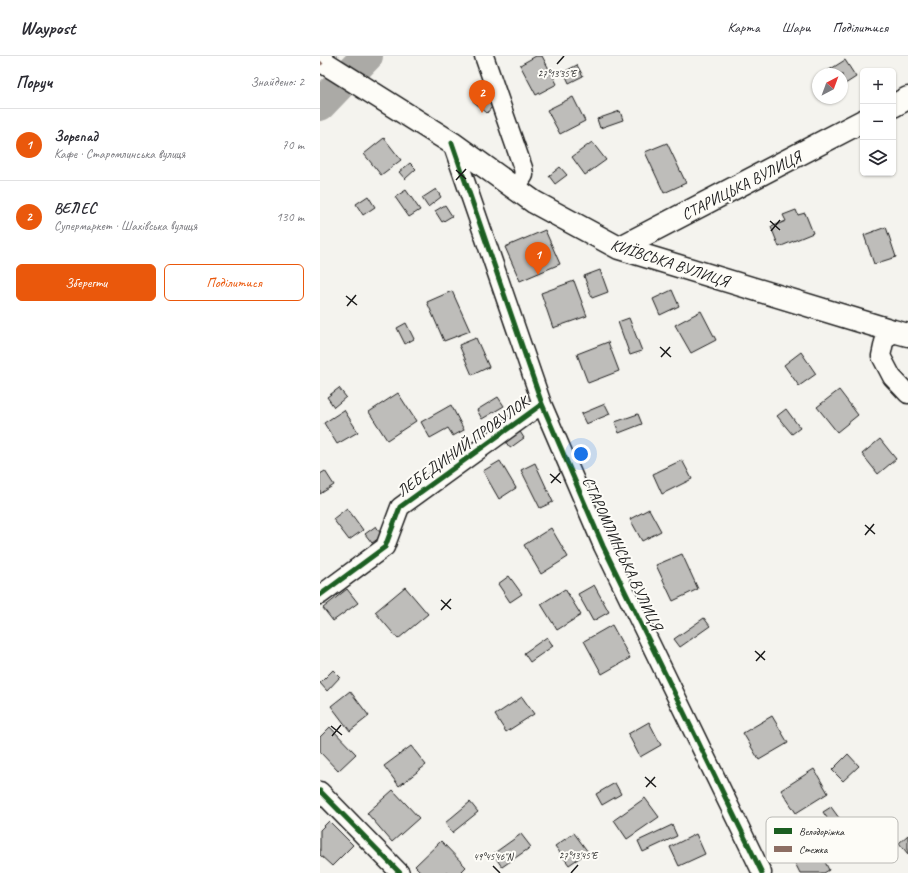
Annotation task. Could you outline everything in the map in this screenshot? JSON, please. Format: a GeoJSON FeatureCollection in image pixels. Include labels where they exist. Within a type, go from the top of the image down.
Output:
{"type":"FeatureCollection","features":[{"type":"Feature","properties":{"kind":"main road","name":"КИЇВСЬКА ВУЛИЦЯ"},"geometry":{"type":"LineString","coordinates":[[321,61],[452,144],[534,202],[619,248],[900,333]]}},
{"type":"Feature","properties":{"kind":"main road"},"geometry":{"type":"LineString","coordinates":[[896,104],[908,98]]}},
{"type":"Feature","properties":{"kind":"main road","name":"СТАРИЦЬКА ВУЛИЦЯ"},"geometry":{"type":"LineString","coordinates":[[619,248],[860,123]]}},
{"type":"Feature","properties":{"kind":"street"},"geometry":{"type":"LineString","coordinates":[[484,56],[523,168],[524,175],[516,188]]}},
{"type":"Feature","properties":{"kind":"street","name":"СТАРОМЛИНСЬКА ВУЛИЦЯ"},"geometry":{"type":"LineString","coordinates":[[452,144],[542,404],[603,546],[762,873]]}},
{"type":"Feature","properties":{"kind":"street"},"geometry":{"type":"LineString","coordinates":[[900,333],[884,342],[881,356],[892,377],[908,394]]}},
{"type":"Feature","properties":{"kind":"street","name":"ЛЕБЕДИНИЙ ПРОВУЛОК"},"geometry":{"type":"LineString","coordinates":[[320,595],[385,547],[400,507],[542,404]]}},
{"type":"Feature","properties":{"kind":"street"},"geometry":{"type":"LineString","coordinates":[[320,791],[400,873]]}},
{"type":"Feature","properties":{"kind":"building"},"geometry":{"type":"Polygon","coordinates":[[[536,56],[542,56],[557,84],[536,95],[520,65],[536,56]]]}},
{"type":"Feature","properties":{"kind":"building"},"geometry":{"type":"Polygon","coordinates":[[[845,60],[856,77],[848,82],[848,68],[832,68],[845,60]]]}},
{"type":"Feature","properties":{"kind":"building"},"geometry":{"type":"Polygon","coordinates":[[[577,65],[583,76],[569,83],[564,72],[577,65]]]}},
{"type":"Feature","properties":{"kind":"building"},"geometry":{"type":"Polygon","coordinates":[[[482,90],[496,102],[487,113],[473,101],[482,90]]]}},
{"type":"Feature","properties":{"kind":"building"},"geometry":{"type":"Polygon","coordinates":[[[573,97],[585,121],[560,134],[547,110],[573,97]]]}},
{"type":"Feature","properties":{"kind":"building"},"geometry":{"type":"Polygon","coordinates":[[[620,111],[623,120],[600,128],[597,119],[620,111]]]}},
{"type":"Feature","properties":{"kind":"building"},"geometry":{"type":"Polygon","coordinates":[[[384,138],[401,160],[381,175],[364,154],[384,138]]]}},
{"type":"Feature","properties":{"kind":"building"},"geometry":{"type":"Polygon","coordinates":[[[592,142],[606,160],[585,175],[572,157],[592,142]]]}},
{"type":"Feature","properties":{"kind":"building"},"geometry":{"type":"Polygon","coordinates":[[[667,143],[686,183],[664,193],[645,152],[667,143]]]}},
{"type":"Feature","properties":{"kind":"building"},"geometry":{"type":"Polygon","coordinates":[[[410,163],[416,169],[405,179],[399,172],[410,163]]]}},
{"type":"Feature","properties":{"kind":"building"},"geometry":{"type":"Polygon","coordinates":[[[560,167],[567,175],[555,184],[549,176],[560,167]]]}},
{"type":"Feature","properties":{"kind":"building"},"geometry":{"type":"Polygon","coordinates":[[[436,189],[441,197],[428,207],[422,198],[436,189]]]}},
{"type":"Feature","properties":{"kind":"building"},"geometry":{"type":"Polygon","coordinates":[[[406,190],[420,210],[409,217],[395,197],[406,190]]]}},
{"type":"Feature","properties":{"kind":"building"},"geometry":{"type":"Polygon","coordinates":[[[368,196],[375,207],[363,215],[356,204],[368,196]]]}},
{"type":"Feature","properties":{"kind":"building"},"geometry":{"type":"Polygon","coordinates":[[[445,205],[452,216],[442,222],[435,211],[445,205]]]}},
{"type":"Feature","properties":{"kind":"building"},"geometry":{"type":"Polygon","coordinates":[[[796,210],[798,215],[805,213],[813,233],[779,247],[771,227],[786,221],[783,215],[796,210]]]}},
{"type":"Feature","properties":{"kind":"building"},"geometry":{"type":"Polygon","coordinates":[[[886,227],[896,257],[874,264],[864,235],[886,227]]]}},
{"type":"Feature","properties":{"kind":"building"},"geometry":{"type":"Polygon","coordinates":[[[545,230],[560,264],[520,281],[505,247],[545,230]]]}},
{"type":"Feature","properties":{"kind":"building"},"geometry":{"type":"Polygon","coordinates":[[[600,270],[608,292],[592,298],[584,276],[600,270]]]}},
{"type":"Feature","properties":{"kind":"building"},"geometry":{"type":"Polygon","coordinates":[[[574,281],[587,316],[553,328],[541,293],[574,281]]]}},
{"type":"Feature","properties":{"kind":"building"},"geometry":{"type":"Polygon","coordinates":[[[672,290],[679,306],[660,315],[653,299],[672,290]]]}},
{"type":"Feature","properties":{"kind":"building"},"geometry":{"type":"Polygon","coordinates":[[[452,291],[470,331],[444,341],[427,302],[452,291]]]}},
{"type":"Feature","properties":{"kind":"building"},"geometry":{"type":"Polygon","coordinates":[[[701,311],[716,340],[691,353],[675,325],[701,311]]]}},
{"type":"Feature","properties":{"kind":"building"},"geometry":{"type":"Polygon","coordinates":[[[629,318],[642,351],[630,355],[618,322],[629,318]]]}},
{"type":"Feature","properties":{"kind":"building"},"geometry":{"type":"Polygon","coordinates":[[[406,323],[414,339],[405,344],[397,328],[406,323]]]}},
{"type":"Feature","properties":{"kind":"building"},"geometry":{"type":"Polygon","coordinates":[[[476,338],[489,367],[472,375],[459,345],[476,338]]]}},
{"type":"Feature","properties":{"kind":"building"},"geometry":{"type":"Polygon","coordinates":[[[608,342],[619,371],[588,383],[577,354],[608,342]]]}},
{"type":"Feature","properties":{"kind":"building"},"geometry":{"type":"Polygon","coordinates":[[[801,352],[816,374],[799,386],[784,365],[801,352]]]}},
{"type":"Feature","properties":{"kind":"building"},"geometry":{"type":"Polygon","coordinates":[[[339,388],[346,397],[334,407],[327,397],[339,388]]]}},
{"type":"Feature","properties":{"kind":"building"},"geometry":{"type":"Polygon","coordinates":[[[839,390],[858,415],[837,432],[817,407],[839,390]]]}},
{"type":"Feature","properties":{"kind":"building"},"geometry":{"type":"Polygon","coordinates":[[[398,393],[416,421],[387,440],[369,412],[398,393]]]}},
{"type":"Feature","properties":{"kind":"building"},"geometry":{"type":"Polygon","coordinates":[[[498,397],[504,406],[482,419],[477,410],[498,397]]]}},
{"type":"Feature","properties":{"kind":"building"},"geometry":{"type":"Polygon","coordinates":[[[605,404],[610,414],[586,424],[581,414],[605,404]]]}},
{"type":"Feature","properties":{"kind":"building"},"geometry":{"type":"Polygon","coordinates":[[[451,405],[464,430],[453,436],[448,428],[430,438],[421,422],[451,405]]]}},
{"type":"Feature","properties":{"kind":"building"},"geometry":{"type":"Polygon","coordinates":[[[786,409],[800,428],[792,434],[777,416],[786,409]]]}},
{"type":"Feature","properties":{"kind":"building"},"geometry":{"type":"Polygon","coordinates":[[[344,410],[358,432],[337,444],[324,423],[344,410]]]}},
{"type":"Feature","properties":{"kind":"building"},"geometry":{"type":"Polygon","coordinates":[[[638,414],[642,424],[619,433],[615,422],[638,414]]]}},
{"type":"Feature","properties":{"kind":"building"},"geometry":{"type":"Polygon","coordinates":[[[519,430],[524,438],[510,448],[505,441],[519,430]]]}},
{"type":"Feature","properties":{"kind":"building"},"geometry":{"type":"Polygon","coordinates":[[[880,439],[896,459],[878,474],[862,454],[880,439]]]}},
{"type":"Feature","properties":{"kind":"building"},"geometry":{"type":"Polygon","coordinates":[[[682,460],[692,479],[662,494],[653,474],[682,460]]]}},
{"type":"Feature","properties":{"kind":"building"},"geometry":{"type":"Polygon","coordinates":[[[500,461],[516,488],[499,499],[483,471],[500,461]]]}},
{"type":"Feature","properties":{"kind":"building"},"geometry":{"type":"Polygon","coordinates":[[[535,463],[553,502],[540,508],[521,470],[535,463]]]}},
{"type":"Feature","properties":{"kind":"building"},"geometry":{"type":"Polygon","coordinates":[[[325,471],[334,485],[320,494],[320,474],[325,471]]]}},
{"type":"Feature","properties":{"kind":"building"},"geometry":{"type":"Polygon","coordinates":[[[347,508],[363,530],[349,540],[333,519],[347,508]]]}},
{"type":"Feature","properties":{"kind":"building"},"geometry":{"type":"Polygon","coordinates":[[[649,509],[661,531],[642,541],[630,519],[649,509]]]}},
{"type":"Feature","properties":{"kind":"building"},"geometry":{"type":"Polygon","coordinates":[[[376,526],[382,536],[372,543],[365,534],[376,526]]]}},
{"type":"Feature","properties":{"kind":"building"},"geometry":{"type":"Polygon","coordinates":[[[551,528],[568,557],[541,574],[524,545],[551,528]]]}},
{"type":"Feature","properties":{"kind":"building"},"geometry":{"type":"Polygon","coordinates":[[[682,554],[698,589],[673,601],[656,565],[682,554]]]}},
{"type":"Feature","properties":{"kind":"building"},"geometry":{"type":"Polygon","coordinates":[[[509,576],[522,594],[510,602],[498,584],[509,576]]]}},
{"type":"Feature","properties":{"kind":"building"},"geometry":{"type":"Polygon","coordinates":[[[594,585],[609,612],[593,621],[578,594],[594,585]]]}},
{"type":"Feature","properties":{"kind":"building"},"geometry":{"type":"Polygon","coordinates":[[[405,587],[428,614],[398,639],[375,612],[405,587]]]}},
{"type":"Feature","properties":{"kind":"building"},"geometry":{"type":"Polygon","coordinates":[[[347,589],[358,603],[333,621],[323,608],[347,589]]]}},
{"type":"Feature","properties":{"kind":"building"},"geometry":{"type":"Polygon","coordinates":[[[565,589],[581,615],[557,630],[541,604],[565,589]]]}},
{"type":"Feature","properties":{"kind":"building"},"geometry":{"type":"Polygon","coordinates":[[[704,618],[710,626],[680,647],[674,639],[704,618]]]}},
{"type":"Feature","properties":{"kind":"building"},"geometry":{"type":"Polygon","coordinates":[[[612,625],[630,658],[602,674],[584,641],[612,625]]]}},
{"type":"Feature","properties":{"kind":"building"},"geometry":{"type":"Polygon","coordinates":[[[547,637],[553,646],[530,662],[524,653],[547,637]]]}},
{"type":"Feature","properties":{"kind":"building"},"geometry":{"type":"Polygon","coordinates":[[[333,670],[340,677],[327,691],[320,683],[333,670]]]}},
{"type":"Feature","properties":{"kind":"building"},"geometry":{"type":"Polygon","coordinates":[[[350,691],[369,716],[350,731],[331,706],[350,691]]]}},
{"type":"Feature","properties":{"kind":"building"},"geometry":{"type":"Polygon","coordinates":[[[522,697],[534,714],[506,732],[495,715],[522,697]]]}},
{"type":"Feature","properties":{"kind":"building"},"geometry":{"type":"Polygon","coordinates":[[[772,716],[788,743],[759,760],[743,733],[772,716]]]}},
{"type":"Feature","properties":{"kind":"building"},"geometry":{"type":"Polygon","coordinates":[[[649,722],[661,745],[640,757],[628,734],[649,722]]]}},
{"type":"Feature","properties":{"kind":"building"},"geometry":{"type":"Polygon","coordinates":[[[330,727],[356,754],[338,771],[320,752],[320,737],[330,727]]]}},
{"type":"Feature","properties":{"kind":"building"},"geometry":{"type":"Polygon","coordinates":[[[411,746],[426,765],[399,786],[384,766],[411,746]]]}},
{"type":"Feature","properties":{"kind":"building"},"geometry":{"type":"Polygon","coordinates":[[[848,754],[859,766],[843,781],[832,770],[848,754]]]}},
{"type":"Feature","properties":{"kind":"building"},"geometry":{"type":"Polygon","coordinates":[[[814,769],[828,793],[796,813],[781,790],[814,769]]]}},
{"type":"Feature","properties":{"kind":"building"},"geometry":{"type":"Polygon","coordinates":[[[615,783],[621,794],[602,805],[596,794],[615,783]]]}},
{"type":"Feature","properties":{"kind":"building"},"geometry":{"type":"Polygon","coordinates":[[[393,790],[419,818],[392,842],[367,813],[393,790]]]}},
{"type":"Feature","properties":{"kind":"building"},"geometry":{"type":"Polygon","coordinates":[[[645,798],[659,817],[627,839],[614,820],[645,798]]]}},
{"type":"Feature","properties":{"kind":"building"},"geometry":{"type":"Polygon","coordinates":[[[470,802],[478,812],[452,833],[445,823],[470,802]]]}},
{"type":"Feature","properties":{"kind":"building"},"geometry":{"type":"Polygon","coordinates":[[[831,807],[838,817],[826,817],[823,812],[831,807]]]}},
{"type":"Feature","properties":{"kind":"building"},"geometry":{"type":"Polygon","coordinates":[[[329,821],[353,845],[332,866],[320,855],[320,830],[329,821]]]}},
{"type":"Feature","properties":{"kind":"building"},"geometry":{"type":"Polygon","coordinates":[[[672,825],[677,836],[643,852],[638,841],[672,825]]]}},
{"type":"Feature","properties":{"kind":"building"},"geometry":{"type":"Polygon","coordinates":[[[574,833],[588,852],[569,865],[555,846],[574,833]]]}},
{"type":"Feature","properties":{"kind":"building"},"geometry":{"type":"Polygon","coordinates":[[[521,834],[531,847],[502,867],[493,854],[521,834]]]}},
{"type":"Feature","properties":{"kind":"building"},"geometry":{"type":"Polygon","coordinates":[[[696,834],[705,854],[679,866],[670,847],[696,834]]]}},
{"type":"Feature","properties":{"kind":"building"},"geometry":{"type":"Polygon","coordinates":[[[908,835],[908,854],[899,843],[908,835]]]}},
{"type":"Feature","properties":{"kind":"building"},"geometry":{"type":"Polygon","coordinates":[[[441,841],[466,867],[460,873],[422,873],[415,866],[441,841]]]}},
{"type":"Feature","properties":{"kind":"building"},"geometry":{"type":"Polygon","coordinates":[[[795,863],[826,863],[829,870],[824,873],[800,873],[795,863]]]}},
{"type":"Feature","properties":{"kind":"waterway"},"geometry":{"type":"LineString","coordinates":[[320,105],[367,56]]}},
{"type":"Feature","properties":{"kind":"cycle path"},"geometry":{"type":"LineString","coordinates":[[452,143],[542,404],[603,546],[762,873]]}},
{"type":"Feature","properties":{"kind":"cycle path"},"geometry":{"type":"LineString","coordinates":[[320,595],[385,547],[400,507],[542,404]]}},
{"type":"Feature","properties":{"kind":"cycle path"},"geometry":{"type":"LineString","coordinates":[[320,791],[400,873]]}},
{"type":"Feature","properties":{"kind":"place","name":"ВЕЛЕС"},"geometry":{"type":"Point","coordinates":[482,113]}},
{"type":"Feature","properties":{"kind":"place","name":"Зорепад"},"geometry":{"type":"Point","coordinates":[538,275]}}]}
